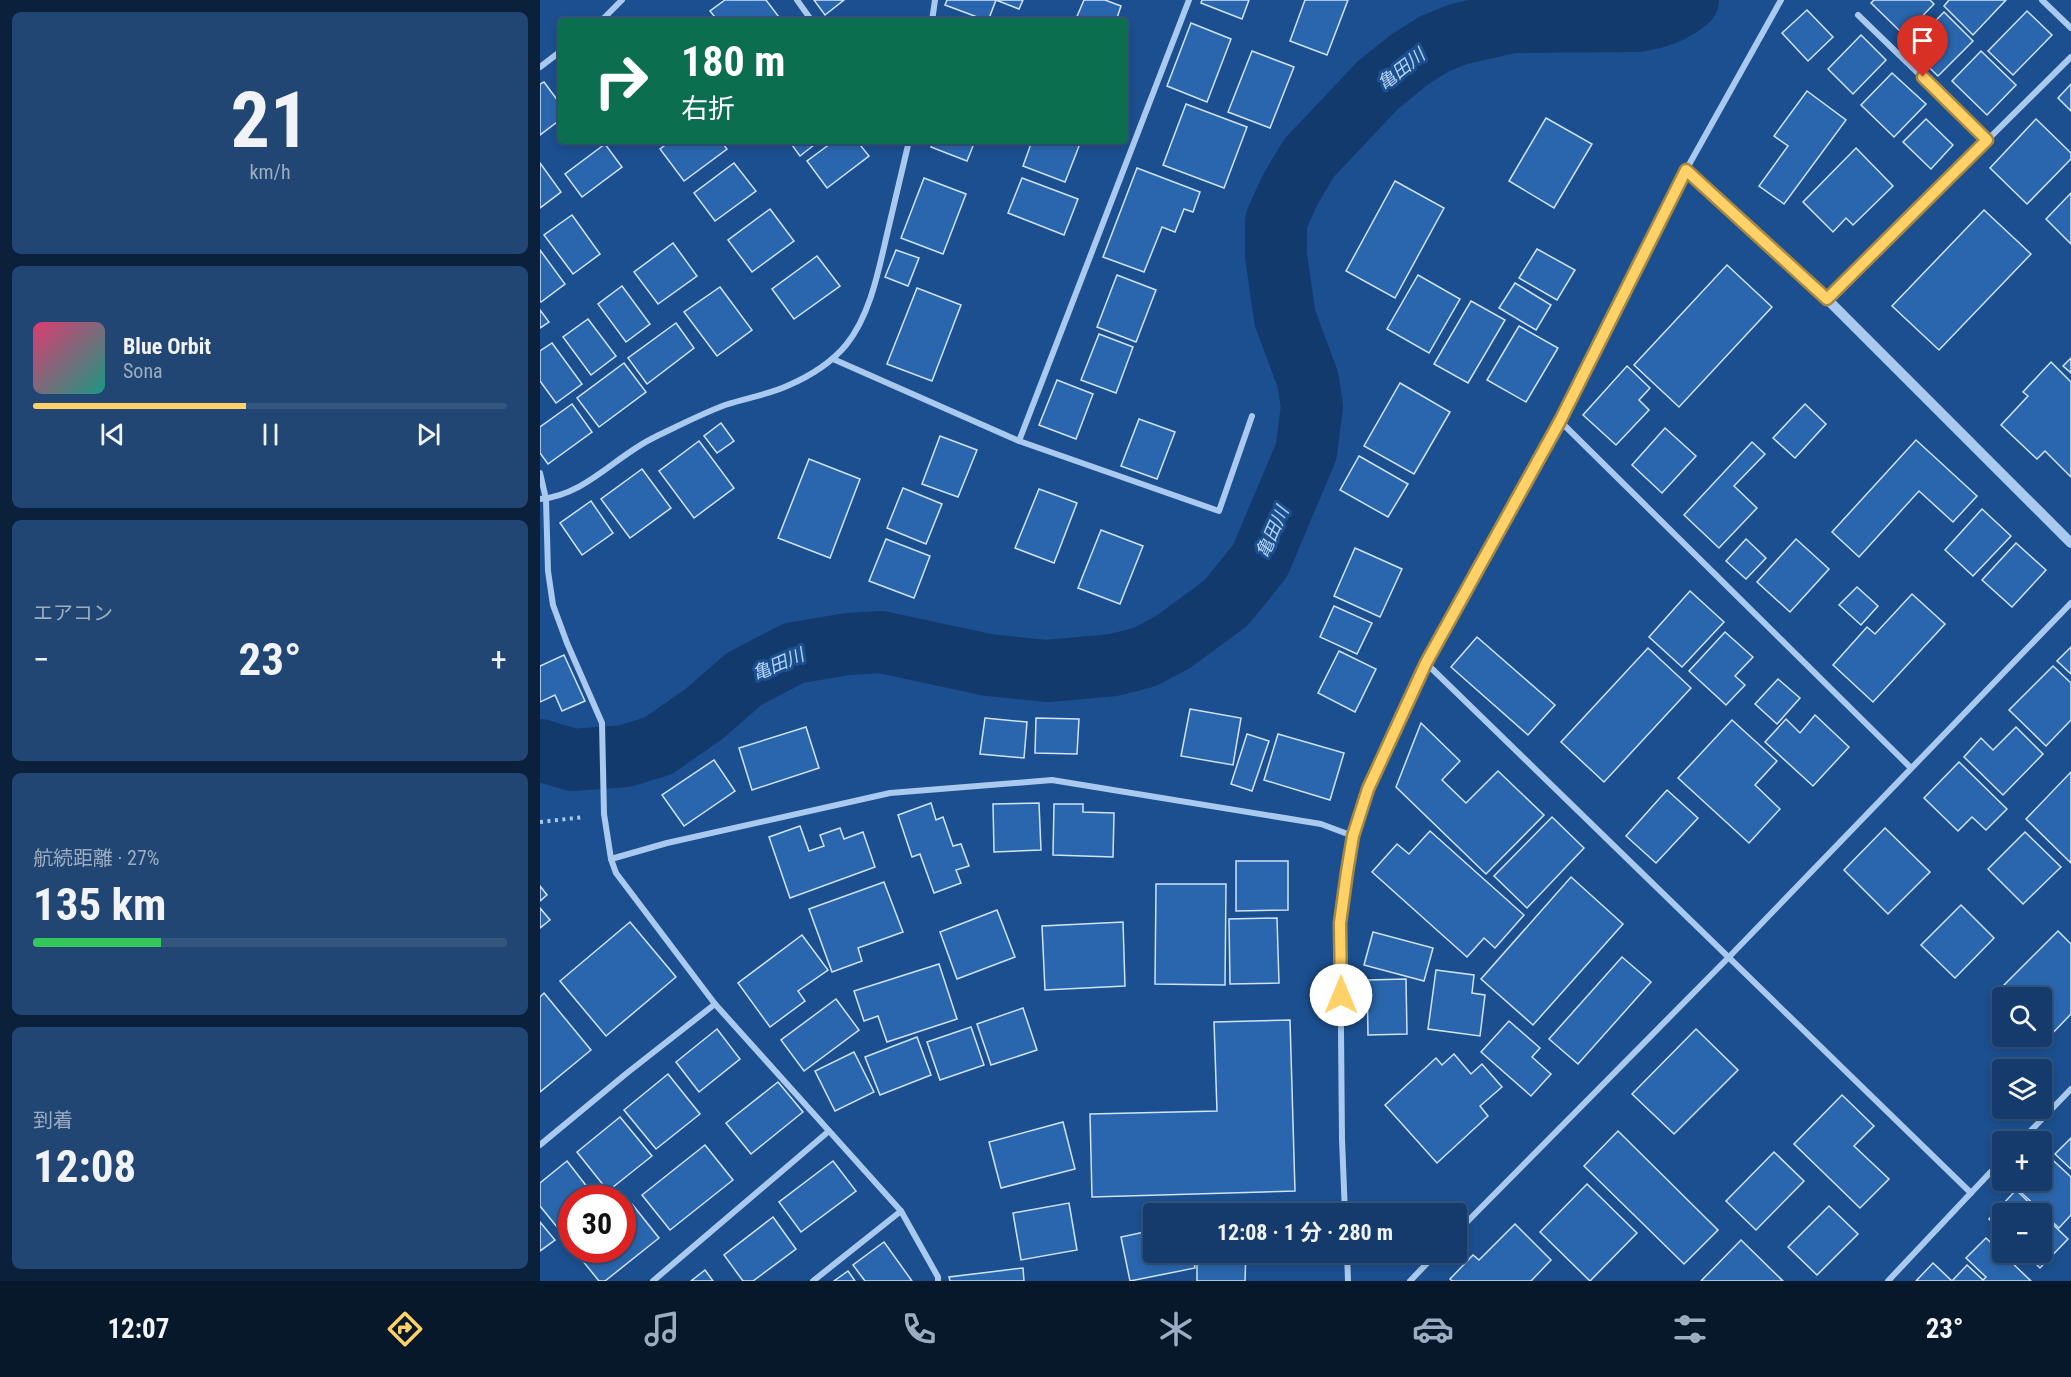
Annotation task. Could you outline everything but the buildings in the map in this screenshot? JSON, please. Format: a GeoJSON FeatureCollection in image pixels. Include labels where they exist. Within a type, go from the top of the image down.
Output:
{"type":"FeatureCollection","features":[{"type":"Feature","properties":{"kind":"street"},"geometry":{"type":"LineString","coordinates":[[604,18],[622,0]]}},
{"type":"Feature","properties":{"kind":"street"},"geometry":{"type":"LineString","coordinates":[[797,0],[807,18]]}},
{"type":"Feature","properties":{"kind":"street"},"geometry":{"type":"LineString","coordinates":[[932,18],[935,0]]}},
{"type":"Feature","properties":{"kind":"street"},"geometry":{"type":"LineString","coordinates":[[1019,441],[1189,0]]}},
{"type":"Feature","properties":{"kind":"street"},"geometry":{"type":"LineString","coordinates":[[1345,1203],[1340,923],[1353,836],[1368,789],[1426,663],[1560,421],[1686,170],[1781,0]]}},
{"type":"Feature","properties":{"kind":"street"},"geometry":{"type":"LineString","coordinates":[[2042,0],[2071,28]]}},
{"type":"Feature","properties":{"kind":"street"},"geometry":{"type":"LineString","coordinates":[[1858,15],[1987,140]]}},
{"type":"Feature","properties":{"kind":"street"},"geometry":{"type":"LineString","coordinates":[[540,67],[558,53]]}},
{"type":"Feature","properties":{"kind":"street"},"geometry":{"type":"LineString","coordinates":[[1827,299],[2071,57]]}},
{"type":"Feature","properties":{"kind":"street"},"geometry":{"type":"LineString","coordinates":[[543,499],[560,496],[579,488],[656,436],[726,405],[788,386],[833,359],[858,327],[870,295],[880,263],[907,144]]}},
{"type":"Feature","properties":{"kind":"street"},"geometry":{"type":"LineString","coordinates":[[1686,170],[1827,299],[2071,543]]}},
{"type":"Feature","properties":{"kind":"street"},"geometry":{"type":"LineString","coordinates":[[833,359],[1019,441],[1219,511],[1252,416]]}},
{"type":"Feature","properties":{"kind":"street"},"geometry":{"type":"LineString","coordinates":[[1560,421],[1911,768]]}},
{"type":"Feature","properties":{"kind":"street"},"geometry":{"type":"LineString","coordinates":[[540,473],[553,605],[602,723],[604,814],[611,860],[616,873],[716,1004],[901,1211],[938,1281]]}},
{"type":"Feature","properties":{"kind":"street"},"geometry":{"type":"LineString","coordinates":[[1467,1222],[1729,957],[2071,603]]}},
{"type":"Feature","properties":{"kind":"street"},"geometry":{"type":"LineString","coordinates":[[1426,663],[1971,1193]]}},
{"type":"Feature","properties":{"kind":"street"},"geometry":{"type":"LineString","coordinates":[[611,860],[667,843],[890,793],[1052,780],[1321,824],[1353,836]]}},
{"type":"Feature","properties":{"kind":"street"},"geometry":{"type":"LineString","coordinates":[[540,1145],[716,1004]]}},
{"type":"Feature","properties":{"kind":"street"},"geometry":{"type":"LineString","coordinates":[[2031,1131],[2071,1089]]}},
{"type":"Feature","properties":{"kind":"street"},"geometry":{"type":"LineString","coordinates":[[653,1281],[829,1131]]}},
{"type":"Feature","properties":{"kind":"street"},"geometry":{"type":"LineString","coordinates":[[1888,1281],[1992,1171]]}},
{"type":"Feature","properties":{"kind":"street"},"geometry":{"type":"LineString","coordinates":[[813,1281],[901,1211]]}},
{"type":"Feature","properties":{"kind":"street"},"geometry":{"type":"LineString","coordinates":[[1347,1263],[1348,1281]]}},
{"type":"Feature","properties":{"kind":"street"},"geometry":{"type":"LineString","coordinates":[[1410,1281],[1427,1263]]}},
{"type":"Feature","properties":{"kind":"path"},"geometry":{"type":"LineString","coordinates":[[540,822],[604,814]]}},
{"type":"Feature","properties":{"kind":"waterway","name":"亀田川"},"geometry":{"type":"LineString","coordinates":[[540,750],[573,760],[625,756],[658,746],[704,714],[744,679],[794,653],[848,644],[881,642],[988,665],[1047,671],[1114,665],[1145,657],[1173,642],[1226,603],[1260,561],[1306,452],[1312,407],[1308,380],[1285,318],[1276,256],[1276,221],[1290,190],[1309,158],[1378,85],[1409,60],[1434,44],[1459,34],[1512,22],[1645,20],[1670,12],[1688,0]]}},
{"type":"Feature","properties":{"kind":"route"},"geometry":{"type":"LineString","coordinates":[[1341,995],[1340,923],[1353,836],[1368,789],[1426,663],[1560,421],[1686,170],[1827,299],[1987,140],[1923,77]]}}]}
